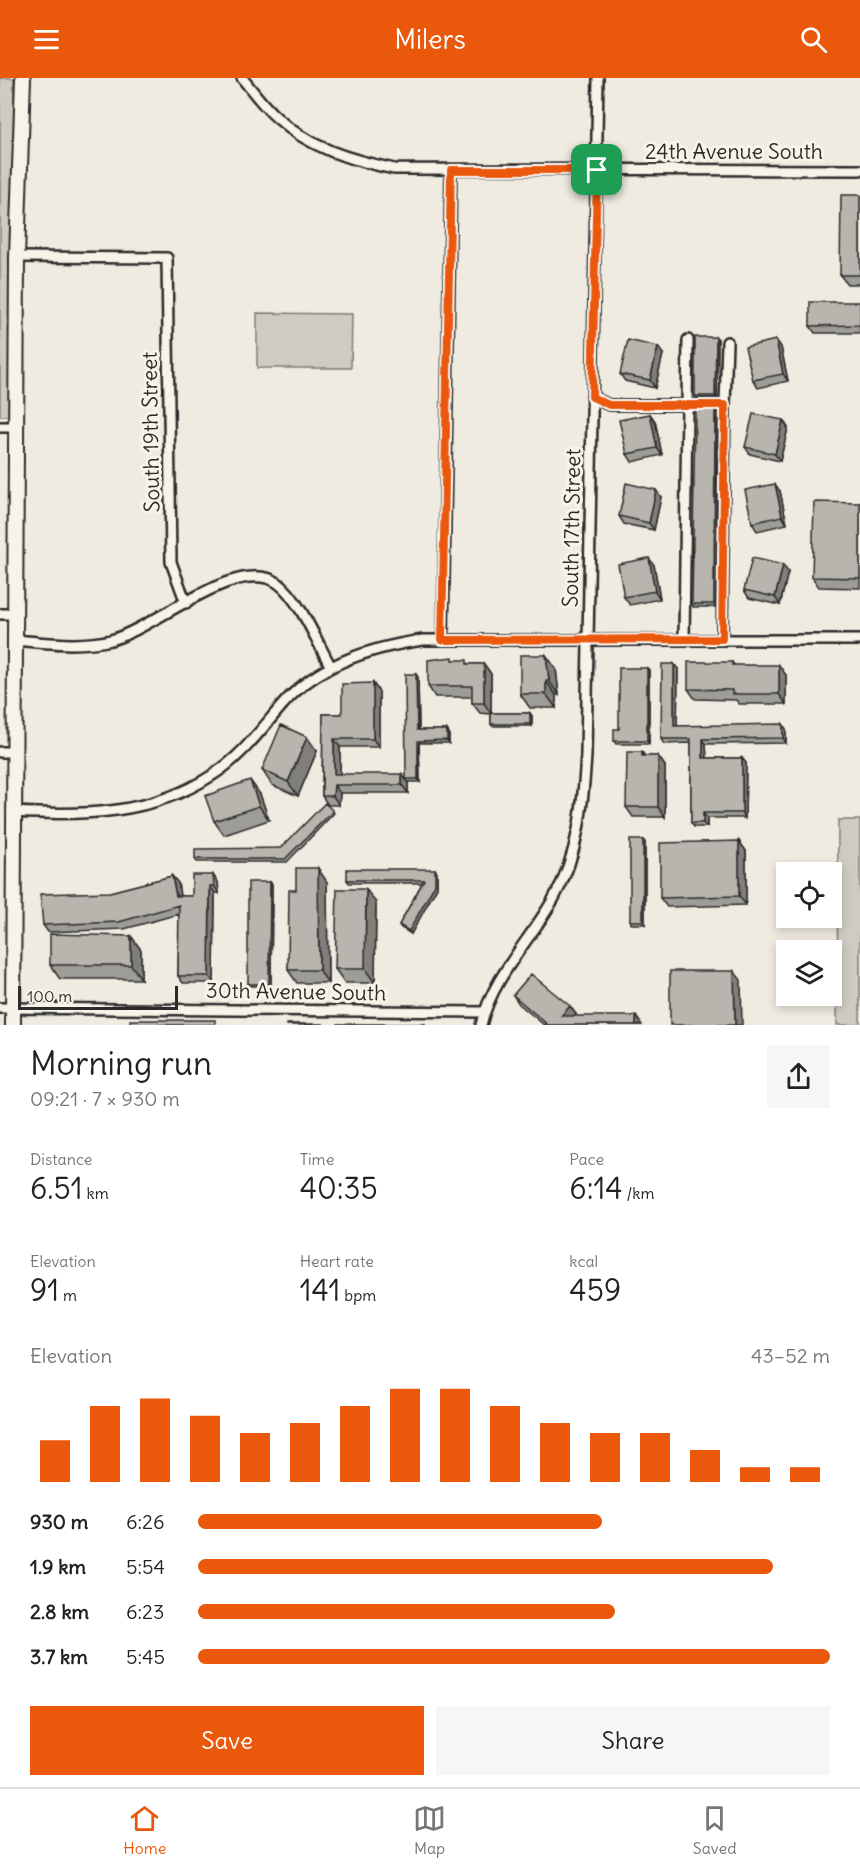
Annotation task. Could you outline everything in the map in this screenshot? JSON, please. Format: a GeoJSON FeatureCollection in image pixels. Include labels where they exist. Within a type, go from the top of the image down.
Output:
{"type":"FeatureCollection","features":[{"type":"Feature","properties":{"kind":"street"},"geometry":{"type":"LineString","coordinates":[[13,1025],[6,1008],[14,812],[7,752],[15,640],[7,614],[16,427],[17,257],[23,78]]}},
{"type":"Feature","properties":{"kind":"street","name":"24th Avenue South"},"geometry":{"type":"LineString","coordinates":[[242,78],[276,117],[312,143],[352,161],[384,167],[451,170],[860,170]]}},
{"type":"Feature","properties":{"kind":"street","name":"South 17th Street"},"geometry":{"type":"LineString","coordinates":[[481,1025],[484,1012],[504,971],[556,895],[569,862],[582,815],[588,639],[598,78]]}},
{"type":"Feature","properties":{"kind":"street"},"geometry":{"type":"LineString","coordinates":[[442,640],[451,170]]}},
{"type":"Feature","properties":{"kind":"street","name":"South 19th Street"},"geometry":{"type":"LineString","coordinates":[[17,257],[167,258],[171,562],[186,603]]}},
{"type":"Feature","properties":{"kind":"street"},"geometry":{"type":"LineString","coordinates":[[684,639],[688,340]]}},
{"type":"Feature","properties":{"kind":"street"},"geometry":{"type":"LineString","coordinates":[[722,639],[727,342]]}},
{"type":"Feature","properties":{"kind":"street"},"geometry":{"type":"LineString","coordinates":[[592,397],[609,405],[725,405]]}},
{"type":"Feature","properties":{"kind":"street"},"geometry":{"type":"LineString","coordinates":[[0,427],[16,427]]}},
{"type":"Feature","properties":{"kind":"street"},"geometry":{"type":"LineString","coordinates":[[15,640],[85,643],[110,640],[153,622],[221,583],[242,576],[263,576],[276,581],[287,590],[331,667]]}},
{"type":"Feature","properties":{"kind":"street"},"geometry":{"type":"LineString","coordinates":[[14,812],[111,812],[155,804],[177,795],[228,763],[246,748],[285,701],[331,667],[395,644],[442,640],[860,640]]}},
{"type":"Feature","properties":{"kind":"street","name":"30th Avenue South"},"geometry":{"type":"LineString","coordinates":[[6,1008],[484,1012]]}},
{"type":"Feature","properties":{"kind":"shaded area"},"geometry":{"type":"Polygon","coordinates":[[[0,78],[14,78],[11,416],[0,416],[0,78]]]}},
{"type":"Feature","properties":{"kind":"shaded area"},"geometry":{"type":"Polygon","coordinates":[[[257,313],[352,314],[351,368],[257,368],[257,313]]]}},
{"type":"Feature","properties":{"kind":"shaded area"},"geometry":{"type":"Polygon","coordinates":[[[838,820],[860,820],[860,1025],[837,1025],[837,1006],[842,1006],[842,940],[837,940],[837,928],[842,928],[842,862],[838,862],[838,820]]]}},
{"type":"Feature","properties":{"kind":"building"},"geometry":{"type":"Polygon","coordinates":[[[841,195],[860,195],[860,275],[840,275],[841,195]]]}},
{"type":"Feature","properties":{"kind":"building"},"geometry":{"type":"Polygon","coordinates":[[[810,302],[860,302],[860,325],[810,326],[810,302]]]}},
{"type":"Feature","properties":{"kind":"building"},"geometry":{"type":"Polygon","coordinates":[[[695,337],[716,337],[715,396],[695,396],[695,337]]]}},
{"type":"Feature","properties":{"kind":"building"},"geometry":{"type":"Polygon","coordinates":[[[628,340],[658,347],[650,380],[620,374],[628,340]]]}},
{"type":"Feature","properties":{"kind":"building"},"geometry":{"type":"Polygon","coordinates":[[[776,340],[783,374],[753,380],[745,347],[776,340]]]}},
{"type":"Feature","properties":{"kind":"building"},"geometry":{"type":"Polygon","coordinates":[[[715,409],[714,604],[692,604],[695,410],[715,409]]]}},
{"type":"Feature","properties":{"kind":"building"},"geometry":{"type":"Polygon","coordinates":[[[650,414],[657,448],[627,454],[619,420],[650,414]]]}},
{"type":"Feature","properties":{"kind":"building"},"geometry":{"type":"Polygon","coordinates":[[[753,414],[783,420],[775,454],[745,447],[753,414]]]}},
{"type":"Feature","properties":{"kind":"building"},"geometry":{"type":"Polygon","coordinates":[[[626,483],[656,490],[649,523],[619,516],[626,483]]]}},
{"type":"Feature","properties":{"kind":"building"},"geometry":{"type":"Polygon","coordinates":[[[775,484],[782,516],[752,523],[745,490],[775,484]]]}},
{"type":"Feature","properties":{"kind":"building"},"geometry":{"type":"Polygon","coordinates":[[[814,502],[860,503],[860,578],[812,577],[814,502]]]}},
{"type":"Feature","properties":{"kind":"building"},"geometry":{"type":"Polygon","coordinates":[[[649,558],[655,591],[624,597],[618,564],[649,558]]]}},
{"type":"Feature","properties":{"kind":"building"},"geometry":{"type":"Polygon","coordinates":[[[752,558],[783,565],[775,597],[744,590],[752,558]]]}},
{"type":"Feature","properties":{"kind":"building"},"geometry":{"type":"Polygon","coordinates":[[[520,655],[546,655],[549,681],[546,681],[546,694],[520,694],[520,655]]]}},
{"type":"Feature","properties":{"kind":"building"},"geometry":{"type":"Polygon","coordinates":[[[453,657],[453,660],[467,660],[467,664],[484,664],[484,703],[472,703],[472,686],[428,686],[428,660],[453,657]]]}},
{"type":"Feature","properties":{"kind":"building"},"geometry":{"type":"Polygon","coordinates":[[[688,662],[779,665],[779,694],[732,694],[732,690],[688,689],[688,662]]]}},
{"type":"Feature","properties":{"kind":"building"},"geometry":{"type":"Polygon","coordinates":[[[662,664],[674,664],[674,726],[783,724],[783,738],[703,739],[703,758],[742,758],[742,813],[703,813],[703,823],[691,823],[691,739],[661,739],[662,664]]]}},
{"type":"Feature","properties":{"kind":"building"},"geometry":{"type":"Polygon","coordinates":[[[619,668],[647,668],[647,741],[614,741],[614,729],[619,729],[619,668]]]}},
{"type":"Feature","properties":{"kind":"building"},"geometry":{"type":"Polygon","coordinates":[[[405,674],[416,674],[417,730],[447,730],[447,740],[418,741],[418,779],[406,779],[405,674]]]}},
{"type":"Feature","properties":{"kind":"building"},"geometry":{"type":"Polygon","coordinates":[[[373,683],[373,739],[334,739],[334,774],[402,774],[402,785],[334,785],[333,796],[322,796],[323,714],[342,714],[342,684],[373,683]]]}},
{"type":"Feature","properties":{"kind":"building"},"geometry":{"type":"Polygon","coordinates":[[[491,713],[530,713],[530,724],[491,724],[491,713]]]}},
{"type":"Feature","properties":{"kind":"building"},"geometry":{"type":"Polygon","coordinates":[[[281,725],[307,737],[288,782],[262,770],[281,725]]]}},
{"type":"Feature","properties":{"kind":"building"},"geometry":{"type":"Polygon","coordinates":[[[627,752],[642,752],[642,756],[658,756],[658,807],[626,807],[627,752]]]}},
{"type":"Feature","properties":{"kind":"building"},"geometry":{"type":"Polygon","coordinates":[[[250,780],[259,806],[214,821],[205,796],[250,780]]]}},
{"type":"Feature","properties":{"kind":"building"},"geometry":{"type":"Polygon","coordinates":[[[325,803],[333,811],[285,859],[195,859],[195,849],[281,848],[325,803]]]}},
{"type":"Feature","properties":{"kind":"building"},"geometry":{"type":"Polygon","coordinates":[[[630,840],[643,840],[643,921],[630,921],[630,840]]]}},
{"type":"Feature","properties":{"kind":"building"},"geometry":{"type":"Polygon","coordinates":[[[739,841],[739,896],[660,898],[660,843],[739,841]]]}},
{"type":"Feature","properties":{"kind":"building"},"geometry":{"type":"Polygon","coordinates":[[[296,868],[318,868],[319,970],[288,970],[289,890],[296,890],[296,868]]]}},
{"type":"Feature","properties":{"kind":"building"},"geometry":{"type":"Polygon","coordinates":[[[347,869],[435,869],[435,884],[409,931],[399,925],[424,880],[347,880],[347,869]]]}},
{"type":"Feature","properties":{"kind":"building"},"geometry":{"type":"Polygon","coordinates":[[[192,875],[213,875],[214,886],[210,886],[209,976],[178,976],[179,905],[119,922],[43,925],[40,894],[110,892],[172,876],[176,896],[192,896],[192,875]]]}},
{"type":"Feature","properties":{"kind":"building"},"geometry":{"type":"Polygon","coordinates":[[[248,882],[270,882],[269,984],[248,984],[248,882]]]}},
{"type":"Feature","properties":{"kind":"building"},"geometry":{"type":"Polygon","coordinates":[[[337,889],[366,889],[365,969],[335,969],[337,889]]]}},
{"type":"Feature","properties":{"kind":"building"},"geometry":{"type":"Polygon","coordinates":[[[50,934],[131,936],[131,965],[50,965],[50,934]]]}},
{"type":"Feature","properties":{"kind":"building"},"geometry":{"type":"Polygon","coordinates":[[[670,971],[734,971],[735,1025],[670,1025],[670,971]]]}},
{"type":"Feature","properties":{"kind":"building"},"geometry":{"type":"Polygon","coordinates":[[[531,974],[570,1006],[561,1016],[636,1016],[636,1025],[548,1025],[513,995],[531,974]]]}},
{"type":"Feature","properties":{"kind":"building"},"geometry":{"type":"Polygon","coordinates":[[[130,1020],[215,1020],[215,1025],[130,1025],[130,1020]]]}},
{"type":"Feature","properties":{"kind":"building"},"geometry":{"type":"Polygon","coordinates":[[[323,1024],[323,1025],[287,1025],[323,1024]]]}},
{"type":"Feature","properties":{"kind":"building"},"geometry":{"type":"Polygon","coordinates":[[[425,1024],[425,1025],[338,1025],[425,1024]]]}},
{"type":"Feature","properties":{"kind":"route"},"geometry":{"type":"LineString","coordinates":[[451,170],[597,170],[592,397],[609,405],[725,405],[722,639],[442,640],[451,170]]}}]}
